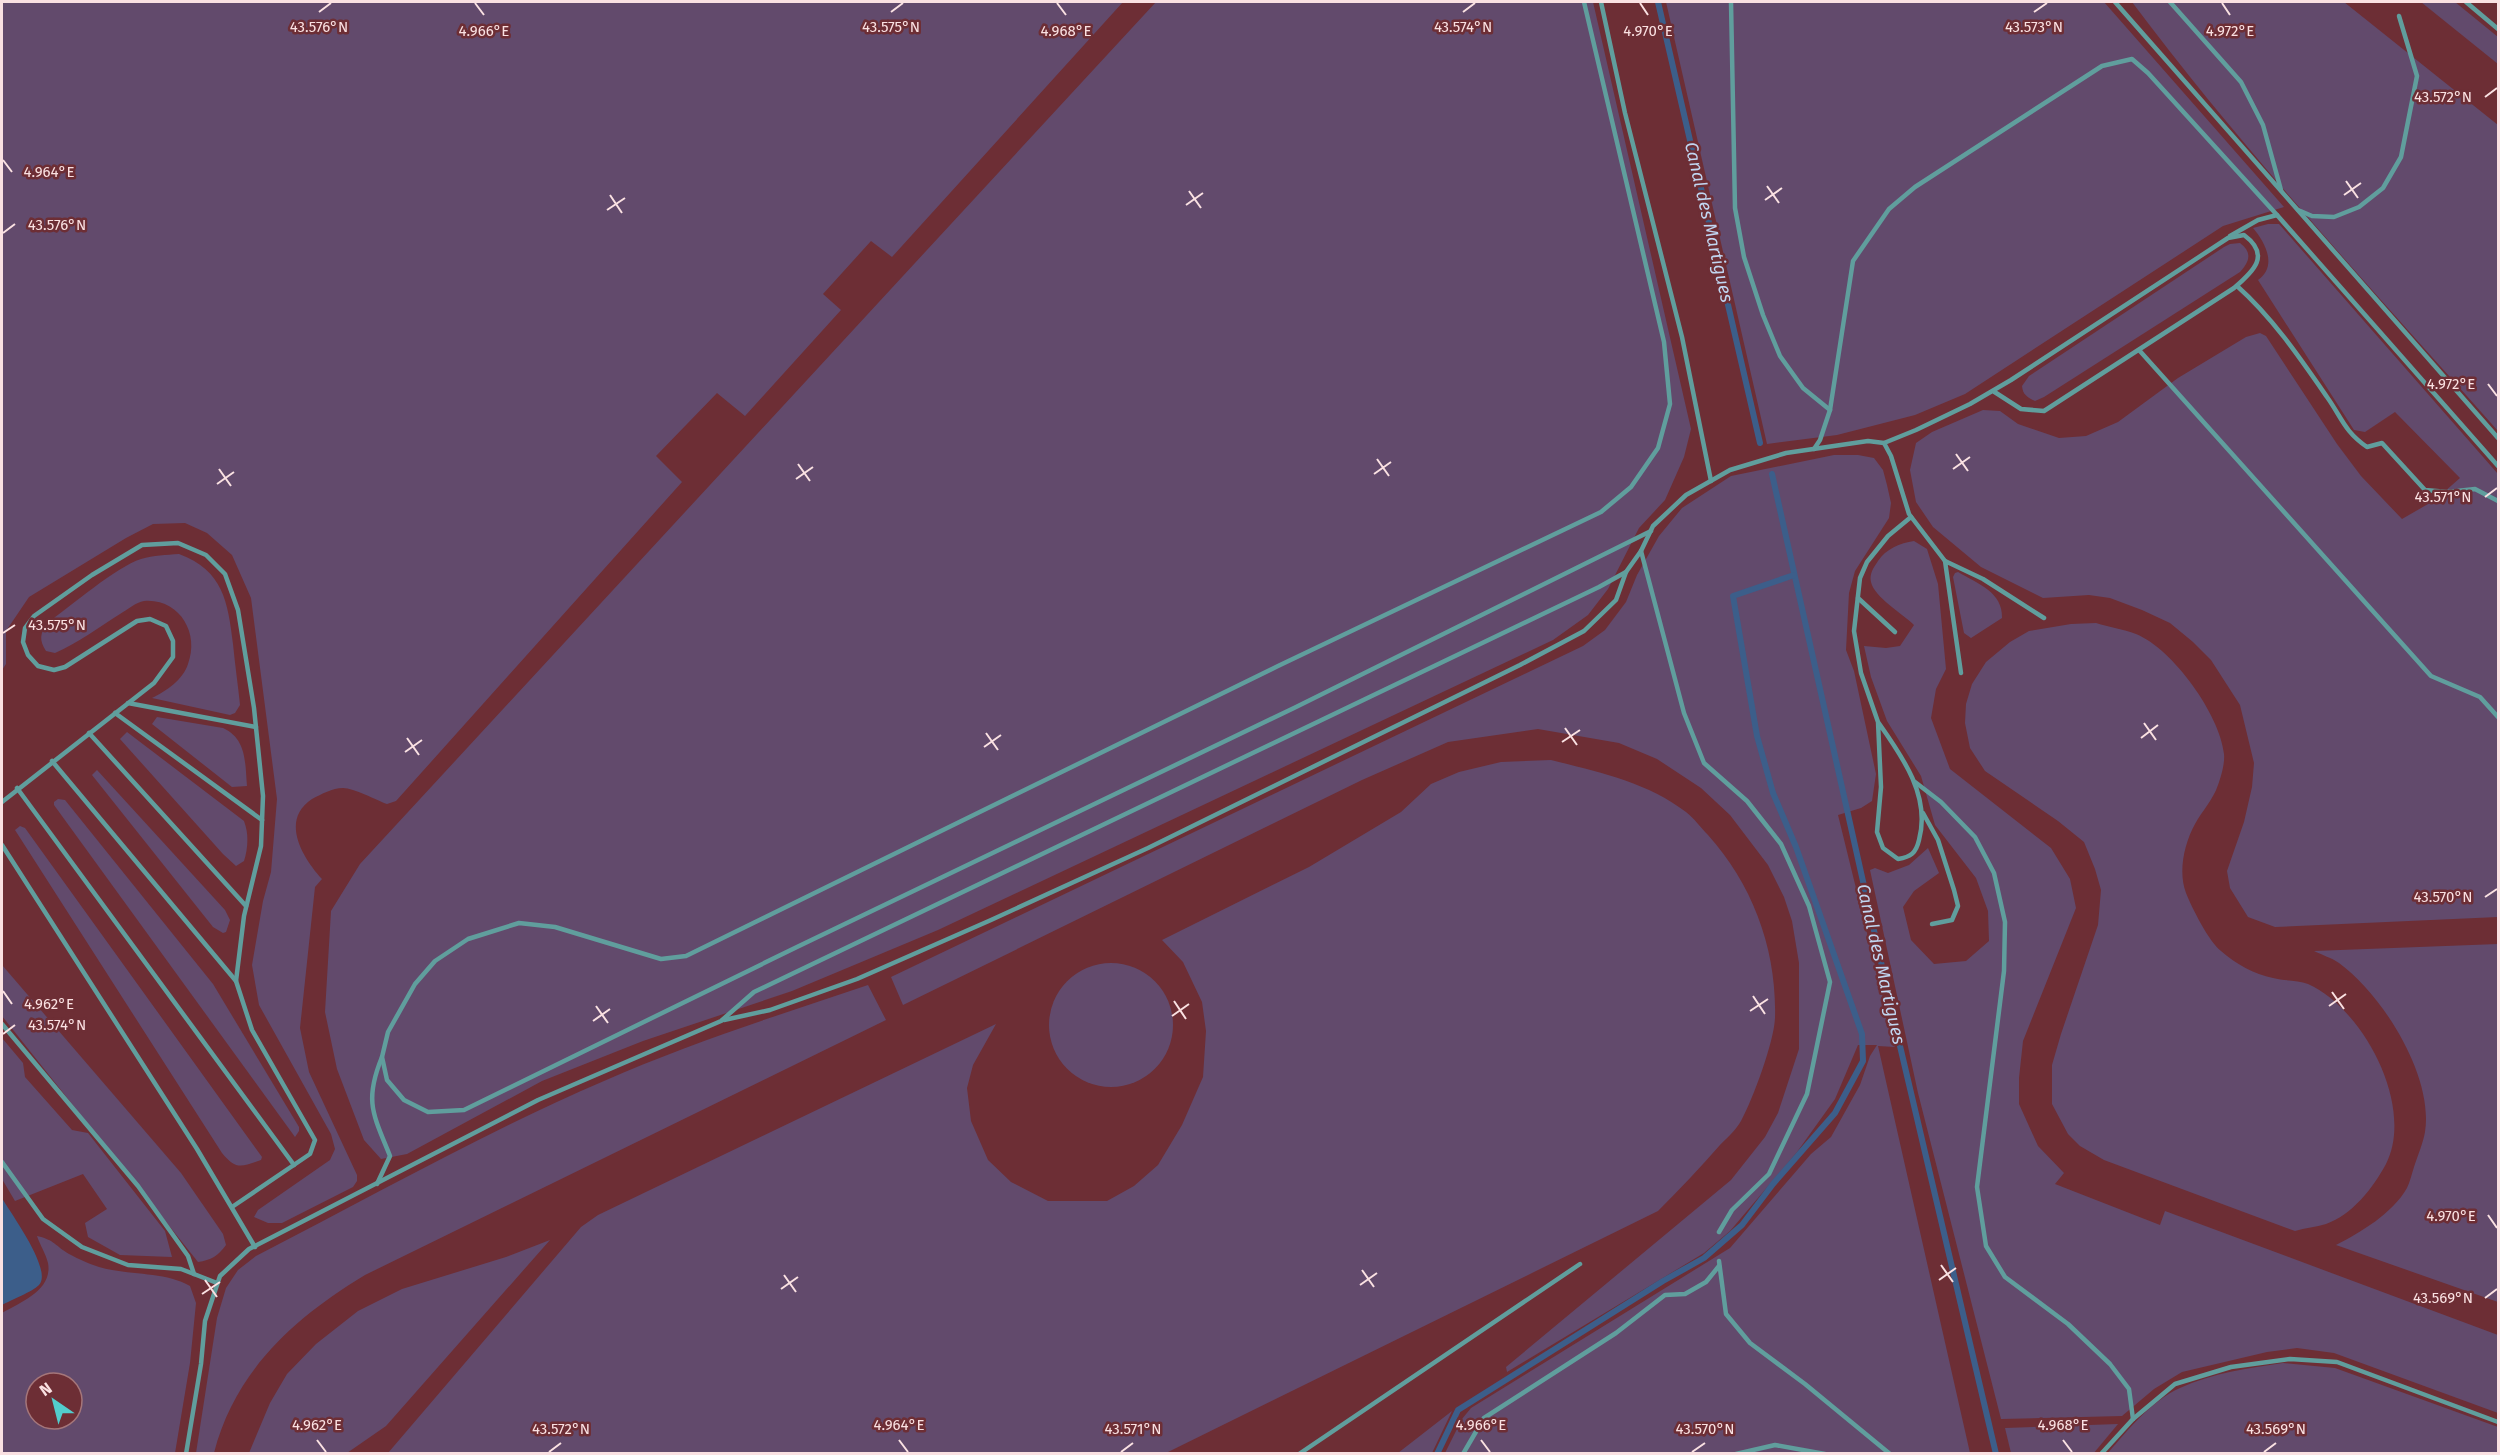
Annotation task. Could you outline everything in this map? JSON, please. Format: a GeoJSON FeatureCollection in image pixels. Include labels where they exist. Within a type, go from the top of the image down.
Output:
{"type":"FeatureCollection","features":[{"type":"Feature","properties":{"kind":"lane"},"geometry":{"type":"LineString","coordinates":[[377,1184],[390,1156],[371,1099],[372,1081],[382,1057],[388,1032],[415,984],[435,961],[468,939],[519,924],[555,927],[661,959],[686,956],[1278,666],[1601,512],[1631,487],[1658,448],[1670,404],[1664,342],[1584,2]]}},
{"type":"Feature","properties":{"kind":"lane"},"geometry":{"type":"LineString","coordinates":[[1601,2],[1625,113],[1682,337],[1711,481]]}},
{"type":"Feature","properties":{"kind":"lane"},"geometry":{"type":"LineString","coordinates":[[1731,2],[1735,208],[1744,257],[1763,315],[1780,356],[1803,388],[1830,410]]}},
{"type":"Feature","properties":{"kind":"lane"},"geometry":{"type":"LineString","coordinates":[[2115,2],[2499,438]]}},
{"type":"Feature","properties":{"kind":"lane"},"geometry":{"type":"LineString","coordinates":[[2170,2],[2241,82],[2263,125],[2282,193]]}},
{"type":"Feature","properties":{"kind":"lane"},"geometry":{"type":"LineString","coordinates":[[2466,2],[2499,29]]}},
{"type":"Feature","properties":{"kind":"lane"},"geometry":{"type":"LineString","coordinates":[[2296,209],[2312,216],[2334,217],[2359,207],[2383,188],[2401,157],[2417,76],[2399,16]]}},
{"type":"Feature","properties":{"kind":"lane"},"geometry":{"type":"LineString","coordinates":[[1814,449],[1820,440],[1830,410],[1853,261],[1882,218],[1915,187],[2102,66],[2132,59],[2148,73],[2277,215],[2499,466]]}},
{"type":"Feature","properties":{"kind":"lane"},"geometry":{"type":"LineString","coordinates":[[186,1454],[201,1364],[205,1321],[217,1283],[220,1276],[255,1247],[538,1100],[721,1021],[770,1010],[857,979],[971,929],[1148,848],[1520,665],[1584,630],[1616,600],[1626,572],[1641,551],[1651,531],[1686,495],[1741,466],[1786,453],[1868,441],[1884,443],[1971,404],[2244,227],[2277,215]]}},
{"type":"Feature","properties":{"kind":"lane"},"geometry":{"type":"LineString","coordinates":[[1993,391],[2021,409],[2044,411],[2139,350],[2237,286],[2251,273],[2257,263],[2259,253],[2254,242],[2244,235],[2228,238]]}},
{"type":"Feature","properties":{"kind":"lane"},"geometry":{"type":"LineString","coordinates":[[2237,286],[2261,307],[2327,397],[2351,436],[2367,447],[2382,443],[2425,490],[2448,492],[2475,489],[2499,501]]}},
{"type":"Feature","properties":{"kind":"lane"},"geometry":{"type":"LineString","coordinates":[[2139,350],[2431,676],[2480,697],[2499,717]]}},
{"type":"Feature","properties":{"kind":"lane"},"geometry":{"type":"LineString","coordinates":[[1884,443],[1891,456],[1911,517],[1945,561],[1983,579],[2044,618]]}},
{"type":"Feature","properties":{"kind":"lane"},"geometry":{"type":"LineString","coordinates":[[1878,722],[1896,747],[1915,782],[1923,825],[1917,850],[1910,857],[1898,859],[1883,848],[1877,832],[1881,787],[1878,722],[1861,673],[1854,631],[1860,578],[1867,562],[1888,536],[1911,517]]}},
{"type":"Feature","properties":{"kind":"lane"},"geometry":{"type":"LineString","coordinates":[[382,1057],[387,1080],[404,1100],[428,1112],[464,1110],[810,940],[1294,708],[1651,531]]}},
{"type":"Feature","properties":{"kind":"lane"},"geometry":{"type":"LineString","coordinates":[[2,802],[16,788],[154,683],[173,657],[173,641],[166,626],[150,619],[137,621],[81,658],[54,670],[38,666],[28,655],[23,642],[25,628],[34,616],[82,582],[142,545],[178,543],[206,555],[225,574],[238,610],[256,727],[263,796],[261,846],[246,906],[236,981]]}},
{"type":"Feature","properties":{"kind":"lane"},"geometry":{"type":"LineString","coordinates":[[1641,551],[1684,713],[1704,763],[1747,801],[1781,844],[1809,906],[1830,982],[1807,1094],[1769,1174],[1732,1210],[1719,1232]]}},
{"type":"Feature","properties":{"kind":"lane"},"geometry":{"type":"LineString","coordinates":[[1945,561],[1961,673]]}},
{"type":"Feature","properties":{"kind":"lane"},"geometry":{"type":"LineString","coordinates":[[721,1021],[754,992],[1626,572]]}},
{"type":"Feature","properties":{"kind":"lane"},"geometry":{"type":"LineString","coordinates":[[1858,598],[1895,632]]}},
{"type":"Feature","properties":{"kind":"lane"},"geometry":{"type":"LineString","coordinates":[[128,703],[256,727]]}},
{"type":"Feature","properties":{"kind":"lane"},"geometry":{"type":"LineString","coordinates":[[115,713],[229,799],[262,820]]}},
{"type":"Feature","properties":{"kind":"lane"},"geometry":{"type":"LineString","coordinates":[[89,733],[246,906]]}},
{"type":"Feature","properties":{"kind":"lane"},"geometry":{"type":"LineString","coordinates":[[52,761],[236,981],[252,1029],[315,1140],[310,1154],[232,1207]]}},
{"type":"Feature","properties":{"kind":"lane"},"geometry":{"type":"LineString","coordinates":[[1915,782],[1941,802],[1975,837],[1994,873],[2005,922],[2004,971],[1977,1187],[1986,1246],[2005,1277],[2068,1324],[2110,1364],[2129,1389],[2133,1419]]}},
{"type":"Feature","properties":{"kind":"lane"},"geometry":{"type":"LineString","coordinates":[[16,788],[294,1165]]}},
{"type":"Feature","properties":{"kind":"lane"},"geometry":{"type":"LineString","coordinates":[[1922,812],[1938,840],[1958,906],[1952,920],[1932,924]]}},
{"type":"Feature","properties":{"kind":"lane"},"geometry":{"type":"LineString","coordinates":[[2,846],[232,1207],[255,1247]]}},
{"type":"Feature","properties":{"kind":"lane"},"geometry":{"type":"LineString","coordinates":[[2,1024],[138,1186],[188,1256],[194,1274]]}},
{"type":"Feature","properties":{"kind":"lane"},"geometry":{"type":"LineString","coordinates":[[2,1162],[43,1220],[82,1247],[128,1265],[181,1269],[217,1283]]}},
{"type":"Feature","properties":{"kind":"lane"},"geometry":{"type":"LineString","coordinates":[[1463,1454],[1484,1418],[1616,1333],[1665,1295],[1685,1294],[1706,1282],[1719,1263],[1726,1314],[1750,1343],[1805,1384],[1890,1454]]}},
{"type":"Feature","properties":{"kind":"lane"},"geometry":{"type":"LineString","coordinates":[[1299,1454],[1580,1264]]}},
{"type":"Feature","properties":{"kind":"lane"},"geometry":{"type":"LineString","coordinates":[[2101,1454],[2133,1419],[2175,1384],[2230,1367],[2290,1359],[2337,1362],[2499,1422]]}},
{"type":"Feature","properties":{"kind":"lane"},"geometry":{"type":"LineString","coordinates":[[1736,1454],[1775,1445],[1825,1454]]}},
{"type":"Feature","properties":{"kind":"shaded area"},"geometry":{"type":"Polygon","coordinates":[[[2,2],[1123,2],[892,257],[871,241],[823,294],[841,310],[745,416],[717,393],[656,456],[682,482],[396,801],[387,804],[353,790],[339,788],[312,799],[302,808],[297,817],[298,839],[308,860],[322,879],[315,887],[300,1028],[309,1072],[357,1175],[357,1181],[353,1187],[282,1223],[268,1223],[254,1217],[258,1210],[330,1160],[335,1149],[331,1134],[259,1005],[252,965],[263,901],[271,872],[277,799],[251,598],[232,555],[207,533],[185,523],[153,524],[29,597],[6,631],[6,664],[2,670],[2,2]]]}},
{"type":"Feature","properties":{"kind":"shaded area"},"geometry":{"type":"Polygon","coordinates":[[[1156,2],[1593,2],[1691,429],[1684,457],[1665,500],[1639,528],[1608,589],[1588,615],[1553,640],[938,930],[792,991],[643,1041],[542,1081],[407,1154],[381,1159],[364,1140],[337,1069],[325,1012],[331,911],[360,864],[1156,2]]]}},
{"type":"Feature","properties":{"kind":"shaded area"},"geometry":{"type":"Polygon","coordinates":[[[1666,2],[2104,2],[2284,207],[2223,226],[1965,394],[1915,415],[1837,435],[1767,444],[1666,2]]]}},
{"type":"Feature","properties":{"kind":"shaded area"},"geometry":{"type":"Polygon","coordinates":[[[2132,2],[2344,2],[2498,125],[2498,431],[2264,167],[2132,2]]]}},
{"type":"Feature","properties":{"kind":"shaded area"},"geometry":{"type":"Polygon","coordinates":[[[2421,2],[2455,2],[2498,37],[2498,64],[2421,2]]]}},
{"type":"Feature","properties":{"kind":"shaded area"},"geometry":{"type":"Polygon","coordinates":[[[2279,224],[2498,474],[2498,917],[2275,927],[2248,917],[2230,888],[2227,871],[2244,822],[2252,787],[2254,763],[2240,705],[2211,660],[2170,623],[2142,610],[2110,598],[2089,595],[2043,598],[1981,567],[1933,527],[1916,502],[1910,470],[1916,443],[1932,432],[1983,410],[2000,411],[2018,424],[2059,438],[2086,436],[2118,422],[2178,378],[2246,337],[2260,333],[2266,336],[2337,444],[2361,476],[2402,519],[2435,500],[2460,478],[2395,412],[2365,432],[2354,430],[2258,280],[2267,268],[2268,254],[2253,228],[2279,224]]]}},
{"type":"Feature","properties":{"kind":"shaded area"},"geometry":{"type":"Polygon","coordinates":[[[2240,243],[2247,250],[2248,258],[2240,272],[2044,397],[2035,401],[2024,394],[2022,386],[2029,376],[2224,247],[2240,243]]]}},
{"type":"Feature","properties":{"kind":"shaded area"},"geometry":{"type":"Polygon","coordinates":[[[1834,455],[1874,458],[1883,470],[1891,503],[1889,518],[1855,571],[1849,593],[1846,650],[1854,671],[1876,774],[1872,801],[1861,808],[1838,815],[1895,1047],[1878,1046],[1970,1453],[1445,1453],[1462,1419],[1471,1408],[1730,1248],[1811,1154],[1831,1137],[1860,1085],[1870,1056],[1877,1045],[1858,1045],[1835,1099],[1797,1152],[1730,1231],[1704,1253],[1507,1372],[1506,1367],[1731,1180],[1765,1137],[1778,1113],[1799,1049],[1799,963],[1792,921],[1784,897],[1768,865],[1730,815],[1701,788],[1657,759],[1619,743],[1538,729],[1448,742],[1362,780],[903,1005],[891,977],[1583,646],[1605,630],[1626,602],[1637,575],[1659,536],[1682,508],[1731,476],[1834,455]]]}},
{"type":"Feature","properties":{"kind":"shaded area"},"geometry":{"type":"Polygon","coordinates":[[[1914,541],[1927,549],[1938,584],[1946,669],[1936,689],[1931,718],[1950,769],[2051,848],[2070,879],[2076,908],[2023,1041],[2019,1078],[2019,1104],[2038,1146],[2064,1173],[2055,1184],[2160,1225],[2165,1211],[2498,1335],[2498,1413],[2334,1353],[2297,1348],[2267,1352],[2182,1372],[2154,1389],[2122,1416],[2001,1419],[1918,1093],[1870,870],[1875,868],[1888,873],[1909,865],[1928,848],[1939,873],[1914,891],[1903,907],[1911,940],[1934,964],[1966,961],[1989,941],[1988,911],[1976,878],[1935,825],[1921,776],[1887,721],[1871,677],[1864,646],[1886,648],[1900,646],[1914,625],[1877,594],[1871,582],[1871,573],[1878,561],[1889,550],[1914,541]]]}},
{"type":"Feature","properties":{"kind":"shaded area"},"geometry":{"type":"Polygon","coordinates":[[[179,554],[194,561],[214,578],[225,601],[229,614],[240,705],[235,713],[230,715],[152,698],[178,680],[186,670],[191,652],[189,630],[184,620],[167,605],[144,601],[138,603],[55,653],[46,651],[42,644],[42,634],[47,623],[119,570],[141,559],[179,554]]]}},
{"type":"Feature","properties":{"kind":"shaded area"},"geometry":{"type":"Polygon","coordinates":[[[1958,572],[1994,595],[2001,609],[2002,618],[1971,638],[1964,633],[1953,577],[1958,572]]]}},
{"type":"Feature","properties":{"kind":"shaded area"},"geometry":{"type":"Polygon","coordinates":[[[2096,623],[2136,634],[2165,654],[2179,668],[2204,703],[2221,738],[2224,758],[2220,778],[2213,796],[2191,832],[2182,867],[2186,893],[2206,933],[2216,947],[2246,968],[2277,979],[2308,984],[2329,997],[2348,1015],[2365,1037],[2379,1062],[2389,1089],[2394,1115],[2393,1141],[2386,1164],[2361,1200],[2345,1214],[2326,1224],[2295,1231],[2104,1160],[2080,1146],[2068,1134],[2052,1104],[2052,1065],[2098,925],[2101,890],[2084,842],[2058,821],[1985,771],[1970,748],[1965,723],[1966,704],[1972,684],[1986,662],[2010,642],[2029,631],[2071,624],[2096,623]]]}},
{"type":"Feature","properties":{"kind":"shaded area"},"geometry":{"type":"Polygon","coordinates":[[[157,717],[223,728],[231,733],[241,745],[247,786],[232,787],[152,724],[157,717]]]}},
{"type":"Feature","properties":{"kind":"shaded area"},"geometry":{"type":"Polygon","coordinates":[[[127,732],[244,821],[247,841],[244,861],[236,866],[223,854],[120,739],[127,732]]]}},
{"type":"Feature","properties":{"kind":"shaded area"},"geometry":{"type":"Polygon","coordinates":[[[1551,760],[1622,779],[1655,793],[1689,814],[1724,854],[1738,875],[1750,897],[1767,943],[1775,993],[1774,1028],[1751,1099],[1734,1131],[1658,1211],[1166,1453],[388,1453],[581,1227],[598,1215],[996,1024],[973,1065],[967,1088],[971,1121],[988,1160],[1011,1182],[1048,1201],[1107,1201],[1134,1186],[1158,1165],[1182,1125],[1203,1077],[1206,1031],[1202,1002],[1183,962],[1162,940],[1309,867],[1401,812],[1431,784],[1459,772],[1501,762],[1551,760]]]}},
{"type":"Feature","properties":{"kind":"shaded area"},"geometry":{"type":"Polygon","coordinates":[[[97,770],[225,910],[230,920],[226,932],[223,933],[213,927],[92,775],[97,770]]]}},
{"type":"Feature","properties":{"kind":"shaded area"},"geometry":{"type":"Polygon","coordinates":[[[58,799],[65,800],[213,984],[299,1127],[295,1137],[54,805],[58,799]]]}},
{"type":"Feature","properties":{"kind":"shaded area"},"geometry":{"type":"Polygon","coordinates":[[[20,826],[25,828],[262,1157],[261,1160],[239,1166],[222,1153],[15,830],[20,826]]]}},
{"type":"Feature","properties":{"kind":"shaded area"},"geometry":{"type":"Polygon","coordinates":[[[2498,944],[2498,1302],[2336,1245],[2385,1214],[2407,1188],[2425,1132],[2426,1110],[2413,1062],[2402,1038],[2387,1015],[2355,977],[2336,961],[2314,951],[2498,944]]]}},
{"type":"Feature","properties":{"kind":"shaded area"},"geometry":{"type":"Polygon","coordinates":[[[1111,963],[1135,967],[1155,981],[1169,1001],[1173,1025],[1169,1049],[1155,1069],[1135,1083],[1111,1087],[1087,1083],[1067,1069],[1053,1049],[1049,1025],[1053,1001],[1067,981],[1087,967],[1111,963]]]}},
{"type":"Feature","properties":{"kind":"shaded area"},"geometry":{"type":"Polygon","coordinates":[[[2,965],[181,1173],[223,1234],[226,1245],[217,1255],[198,1262],[2,1016],[2,965]]]}},
{"type":"Feature","properties":{"kind":"shaded area"},"geometry":{"type":"Polygon","coordinates":[[[868,985],[886,1020],[365,1275],[314,1309],[271,1349],[252,1372],[236,1397],[214,1453],[196,1453],[217,1318],[226,1288],[238,1270],[256,1256],[472,1143],[604,1081],[702,1042],[868,985]]]}},
{"type":"Feature","properties":{"kind":"shaded area"},"geometry":{"type":"Polygon","coordinates":[[[2,1038],[23,1063],[25,1077],[72,1130],[88,1133],[165,1231],[172,1257],[120,1255],[88,1237],[85,1223],[107,1209],[83,1174],[15,1201],[2,1179],[2,1038]]]}},
{"type":"Feature","properties":{"kind":"shaded area"},"geometry":{"type":"Polygon","coordinates":[[[37,1236],[48,1239],[69,1254],[99,1267],[169,1278],[190,1286],[196,1303],[190,1363],[175,1453],[2,1453],[2,1313],[41,1288],[48,1272],[46,1256],[37,1236]]]}},
{"type":"Feature","properties":{"kind":"shaded area"},"geometry":{"type":"Polygon","coordinates":[[[550,1240],[386,1426],[347,1453],[249,1453],[270,1403],[287,1374],[316,1344],[358,1311],[402,1289],[506,1257],[550,1240]]]}},
{"type":"Feature","properties":{"kind":"shaded area"},"geometry":{"type":"Polygon","coordinates":[[[2283,1363],[2335,1368],[2498,1427],[2498,1453],[2108,1453],[2150,1408],[2180,1388],[2218,1375],[2283,1363]]]}},
{"type":"Feature","properties":{"kind":"shaded area"},"geometry":{"type":"Polygon","coordinates":[[[1452,1411],[1432,1453],[1398,1453],[1452,1411]]]}},
{"type":"Feature","properties":{"kind":"shaded area"},"geometry":{"type":"Polygon","coordinates":[[[2118,1424],[2093,1454],[2011,1453],[2005,1428],[2118,1424]]]}},
{"type":"Feature","properties":{"kind":"water"},"geometry":{"type":"Polygon","coordinates":[[[2,1198],[36,1255],[42,1278],[36,1288],[2,1305],[2,1198]]]}},
{"type":"Feature","properties":{"kind":"waterway","name":"Canal des Martigues"},"geometry":{"type":"LineString","coordinates":[[1658,2],[1760,443]]}},
{"type":"Feature","properties":{"kind":"waterway","name":"Canal des Martigues"},"geometry":{"type":"LineString","coordinates":[[1772,474],[1896,1029],[1996,1454]]}},
{"type":"Feature","properties":{"kind":"waterway"},"geometry":{"type":"LineString","coordinates":[[1437,1454],[1458,1410],[1663,1281],[1704,1258],[1742,1225],[1773,1184],[1835,1113],[1863,1061],[1862,1034],[1796,847],[1773,793],[1757,736],[1733,596],[1794,575]]}}]}
